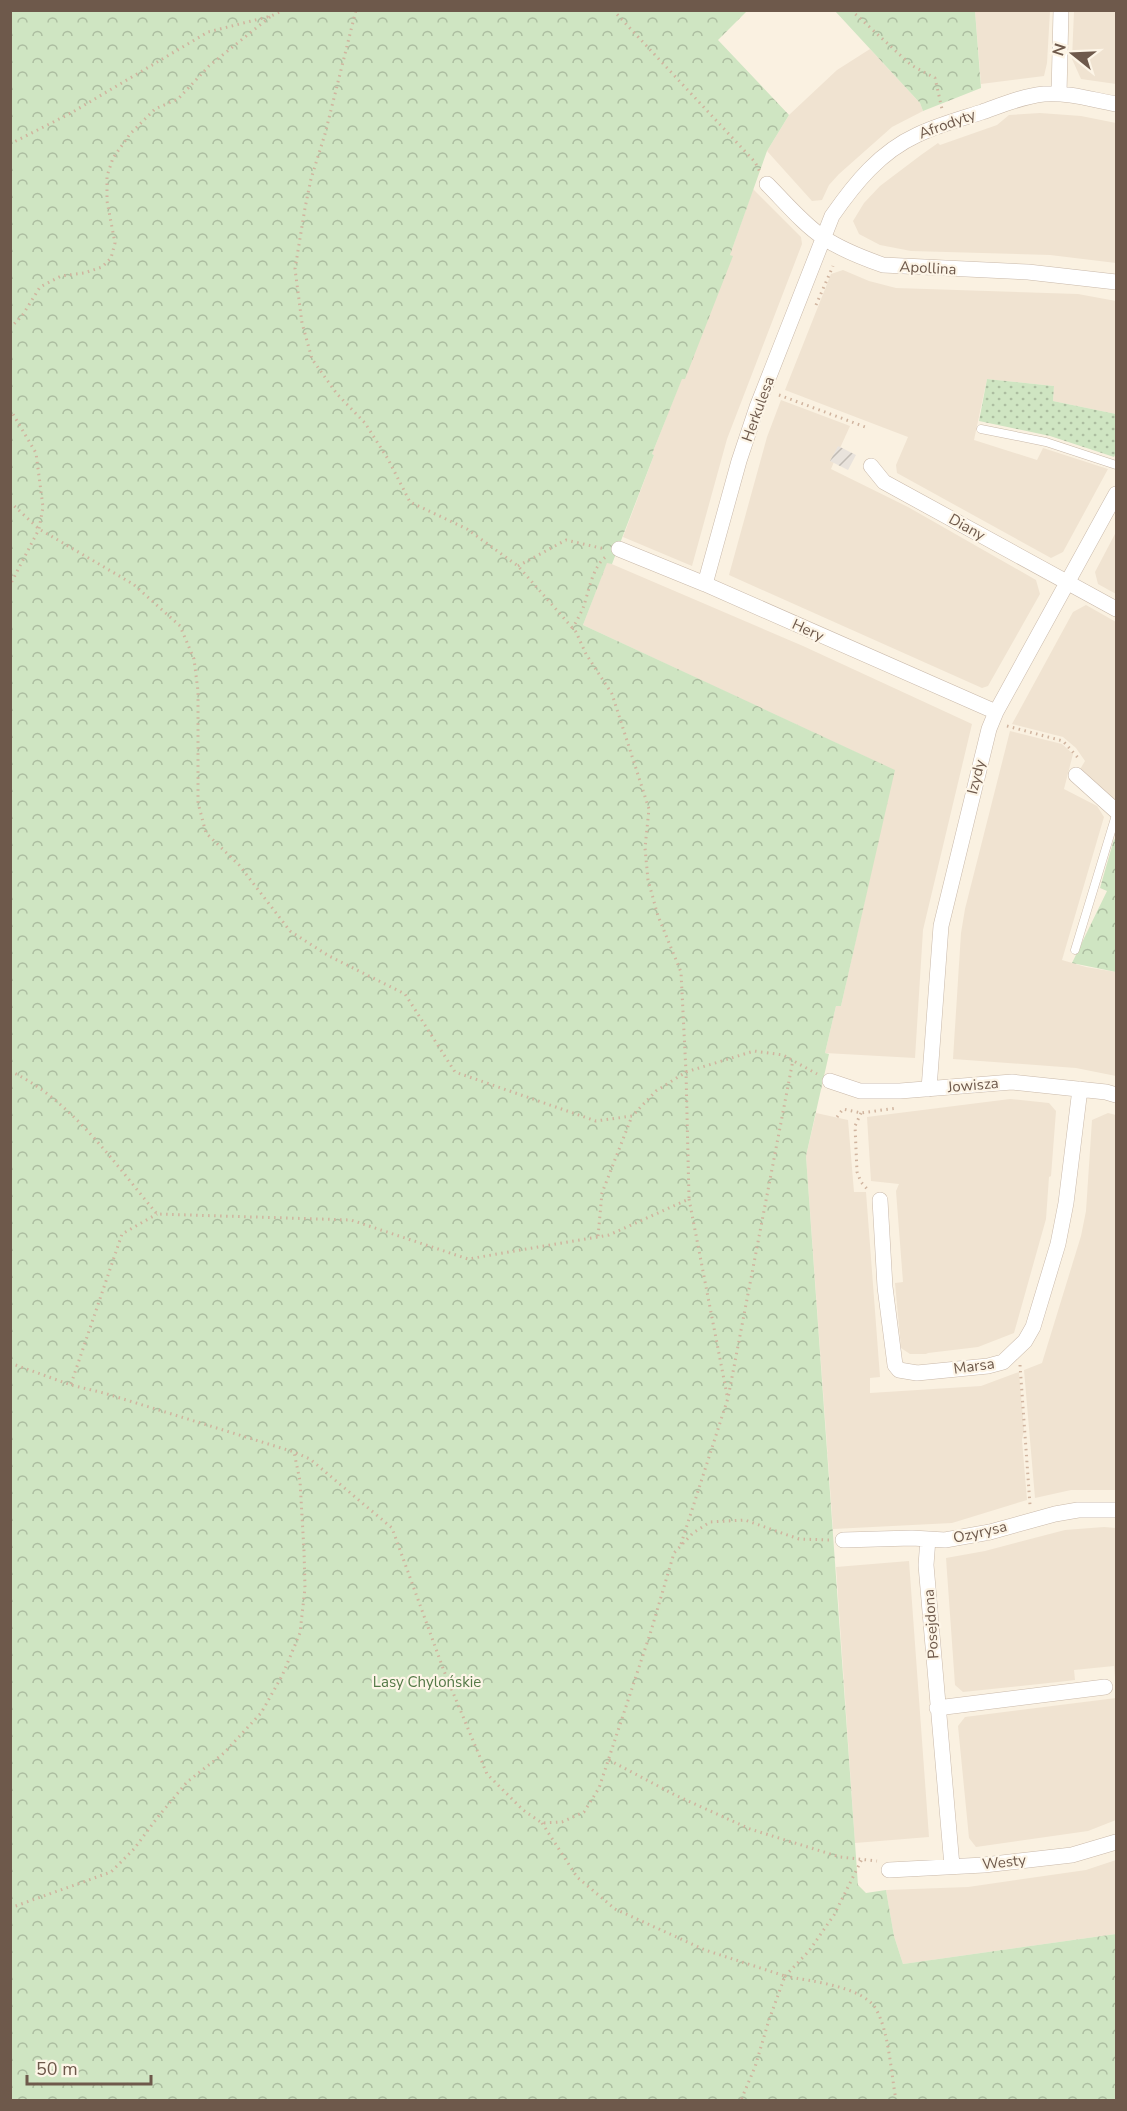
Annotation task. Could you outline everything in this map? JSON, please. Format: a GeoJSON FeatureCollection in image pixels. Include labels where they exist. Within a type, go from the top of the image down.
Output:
{"type":"FeatureCollection","features":[{"type":"Feature","properties":{"kind":"street"},"geometry":{"type":"LineString","coordinates":[[1059,94],[1061,10]]}},
{"type":"Feature","properties":{"kind":"street","name":"Afrodyty"},"geometry":{"type":"LineString","coordinates":[[824,238],[832,216],[873,164],[897,146],[917,135],[1027,97],[1059,94],[1116,105]]}},
{"type":"Feature","properties":{"kind":"street","name":"Apollina"},"geometry":{"type":"LineString","coordinates":[[767,184],[824,238],[866,259],[897,267],[1028,272],[1116,282]]}},
{"type":"Feature","properties":{"kind":"street","name":"Herkulesa"},"geometry":{"type":"LineString","coordinates":[[705,584],[739,462],[754,418],[824,238]]}},
{"type":"Feature","properties":{"kind":"street","name":"Diany"},"geometry":{"type":"LineString","coordinates":[[871,466],[884,482],[1116,609]]}},
{"type":"Feature","properties":{"kind":"street","name":"Izydy"},"geometry":{"type":"LineString","coordinates":[[929,1089],[941,926],[983,747],[996,712],[1116,494]]}},
{"type":"Feature","properties":{"kind":"street","name":"Hery"},"geometry":{"type":"LineString","coordinates":[[617,550],[705,584],[996,712]]}},
{"type":"Feature","properties":{"kind":"street"},"geometry":{"type":"LineString","coordinates":[[1076,775],[1116,813]]}},
{"type":"Feature","properties":{"kind":"street","name":"Jowisza"},"geometry":{"type":"LineString","coordinates":[[831,1081],[860,1091],[929,1089],[1012,1082],[1116,1095]]}},
{"type":"Feature","properties":{"kind":"street","name":"Marsa"},"geometry":{"type":"LineString","coordinates":[[880,1200],[885,1287],[895,1365],[899,1370],[917,1373],[988,1366],[1003,1362],[1016,1352],[1033,1327],[1058,1244],[1066,1203],[1080,1089]]}},
{"type":"Feature","properties":{"kind":"street","name":"Ozyrysa"},"geometry":{"type":"LineString","coordinates":[[843,1540],[912,1538],[945,1540],[1078,1510],[1116,1510]]}},
{"type":"Feature","properties":{"kind":"street","name":"Posejdona"},"geometry":{"type":"LineString","coordinates":[[928,1539],[926,1565],[952,1866]]}},
{"type":"Feature","properties":{"kind":"street"},"geometry":{"type":"LineString","coordinates":[[937,1708],[1105,1687]]}},
{"type":"Feature","properties":{"kind":"street","name":"Westy"},"geometry":{"type":"LineString","coordinates":[[889,1870],[984,1865],[1072,1855],[1116,1842]]}},
{"type":"Feature","properties":{"kind":"lane"},"geometry":{"type":"LineString","coordinates":[[981,429],[1046,442],[1116,465]]}},
{"type":"Feature","properties":{"kind":"lane"},"geometry":{"type":"LineString","coordinates":[[1076,950],[1116,813]]}},
{"type":"Feature","properties":{"kind":"path"},"geometry":{"type":"LineString","coordinates":[[10,144],[71,113],[208,32],[271,16],[284,10]]}},
{"type":"Feature","properties":{"kind":"path"},"geometry":{"type":"LineString","coordinates":[[356,10],[325,134],[310,179],[295,269],[302,323],[312,359],[337,394],[365,423],[388,459],[410,502],[467,529],[518,566],[576,632],[586,654],[612,694],[649,809],[645,848],[648,880],[658,916],[681,972],[689,1199],[728,1398]]}},
{"type":"Feature","properties":{"kind":"path"},"geometry":{"type":"LineString","coordinates":[[613,10],[754,162],[767,184]]}},
{"type":"Feature","properties":{"kind":"path"},"geometry":{"type":"LineString","coordinates":[[852,10],[911,65],[934,78],[946,124]]}},
{"type":"Feature","properties":{"kind":"path"},"geometry":{"type":"LineString","coordinates":[[10,328],[22,316],[40,287],[61,276],[84,273],[102,267],[111,258],[115,243],[107,201],[107,176],[113,158],[130,134],[155,109],[178,99],[208,66],[271,16]]}},
{"type":"Feature","properties":{"kind":"path"},"geometry":{"type":"LineString","coordinates":[[814,308],[833,266]]}},
{"type":"Feature","properties":{"kind":"path"},"geometry":{"type":"LineString","coordinates":[[774,403],[777,394],[868,428]]}},
{"type":"Feature","properties":{"kind":"path"},"geometry":{"type":"LineString","coordinates":[[10,408],[36,453],[43,507],[39,529],[10,585]]}},
{"type":"Feature","properties":{"kind":"path"},"geometry":{"type":"LineString","coordinates":[[10,502],[39,529],[133,584],[180,626],[194,659],[198,691],[198,803],[206,833],[239,865],[290,931],[329,956],[405,994],[455,1072],[596,1121],[632,1116]]}},
{"type":"Feature","properties":{"kind":"path"},"geometry":{"type":"LineString","coordinates":[[518,566],[566,540],[617,550]]}},
{"type":"Feature","properties":{"kind":"path"},"geometry":{"type":"LineString","coordinates":[[572,629],[583,608],[591,581],[603,559],[617,550]]}},
{"type":"Feature","properties":{"kind":"path"},"geometry":{"type":"LineString","coordinates":[[1005,726],[1063,741],[1080,759],[1076,775]]}},
{"type":"Feature","properties":{"kind":"path"},"geometry":{"type":"LineString","coordinates":[[598,1236],[602,1193],[632,1116],[656,1091],[686,1072],[754,1051],[783,1055],[831,1081]]}},
{"type":"Feature","properties":{"kind":"path"},"geometry":{"type":"LineString","coordinates":[[680,1546],[728,1398],[793,1060]]}},
{"type":"Feature","properties":{"kind":"path"},"geometry":{"type":"LineString","coordinates":[[10,1071],[31,1081],[84,1127],[157,1214]]}},
{"type":"Feature","properties":{"kind":"path"},"geometry":{"type":"LineString","coordinates":[[859,1111],[855,1126],[857,1172],[861,1182],[880,1200]]}},
{"type":"Feature","properties":{"kind":"path"},"geometry":{"type":"LineString","coordinates":[[70,1385],[122,1234],[157,1214],[351,1220],[468,1260],[609,1235],[689,1199]]}},
{"type":"Feature","properties":{"kind":"path"},"geometry":{"type":"LineString","coordinates":[[1016,1352],[1022,1369],[1031,1520]]}},
{"type":"Feature","properties":{"kind":"path"},"geometry":{"type":"LineString","coordinates":[[10,1363],[70,1385],[104,1393],[294,1452],[310,1460],[392,1528],[444,1671],[486,1774],[523,1810],[542,1823],[577,1877],[615,1910],[705,1950],[784,1976],[841,1988],[863,1997],[875,2007],[884,2031],[896,2100]]}},
{"type":"Feature","properties":{"kind":"path"},"geometry":{"type":"LineString","coordinates":[[10,1908],[111,1872],[134,1849],[187,1782],[224,1753],[261,1713],[282,1676],[300,1633],[304,1588],[304,1551],[300,1481],[294,1452]]}},
{"type":"Feature","properties":{"kind":"path"},"geometry":{"type":"LineString","coordinates":[[542,1823],[562,1822],[584,1812],[599,1788],[674,1553],[693,1533],[710,1522],[745,1520],[799,1539],[843,1540]]}},
{"type":"Feature","properties":{"kind":"path"},"geometry":{"type":"LineString","coordinates":[[609,1760],[675,1796],[750,1829],[840,1857],[875,1860],[889,1870]]}},
{"type":"Feature","properties":{"kind":"path"},"geometry":{"type":"LineString","coordinates":[[741,2100],[755,2067],[784,1976],[809,1951],[834,1915],[862,1859]]}},
{"type":"Feature","properties":{"kind":"shaded area"},"geometry":{"type":"Polygon","coordinates":[[[975,11],[1050,11],[1044,76],[981,84],[975,11]]]}},
{"type":"Feature","properties":{"kind":"shaded area"},"geometry":{"type":"Polygon","coordinates":[[[1074,11],[1116,11],[1116,84],[1081,79],[1072,59],[1074,11]]]}},
{"type":"Feature","properties":{"kind":"shaded area"},"geometry":{"type":"Polygon","coordinates":[[[870,49],[920,103],[923,111],[892,127],[839,174],[829,185],[822,200],[812,201],[767,151],[789,115],[837,70],[870,49]]]}},
{"type":"Feature","properties":{"kind":"shaded area"},"geometry":{"type":"Polygon","coordinates":[[[1040,113],[1081,116],[1116,123],[1116,263],[1050,255],[911,251],[880,245],[859,234],[853,221],[864,203],[880,186],[938,143],[940,145],[997,125],[1009,115],[1040,113]]]}},
{"type":"Feature","properties":{"kind":"shaded area"},"geometry":{"type":"Polygon","coordinates":[[[753,189],[801,237],[802,244],[727,439],[692,566],[623,537],[654,455],[652,454],[732,256],[730,255],[753,189]]]}},
{"type":"Feature","properties":{"kind":"shaded area"},"geometry":{"type":"Polygon","coordinates":[[[843,270],[869,281],[896,288],[1078,294],[1116,301],[1116,414],[1053,401],[1054,386],[987,379],[974,440],[1037,460],[1043,448],[1108,469],[1063,552],[1051,558],[897,473],[896,465],[908,437],[785,390],[831,274],[843,270]]]}},
{"type":"Feature","properties":{"kind":"shaded area"},"geometry":{"type":"Polygon","coordinates":[[[781,400],[850,426],[831,461],[834,462],[831,469],[908,507],[1036,580],[1040,594],[988,686],[982,688],[729,575],[767,437],[781,400]]]}},
{"type":"Feature","properties":{"kind":"shaded area"},"geometry":{"type":"Polygon","coordinates":[[[838,446],[856,455],[848,470],[830,461],[838,446]]]}},
{"type":"Feature","properties":{"kind":"shaded area"},"geometry":{"type":"Polygon","coordinates":[[[1116,532],[1116,594],[1098,584],[1095,572],[1116,532]]]}},
{"type":"Feature","properties":{"kind":"shaded area"},"geometry":{"type":"Polygon","coordinates":[[[607,562],[803,646],[972,724],[923,930],[915,1058],[825,1053],[836,1006],[841,1006],[894,770],[583,625],[607,562]]]}},
{"type":"Feature","properties":{"kind":"shaded area"},"geometry":{"type":"Polygon","coordinates":[[[1086,605],[1116,622],[1116,801],[1079,771],[1085,761],[1076,748],[1063,737],[1012,724],[1073,612],[1086,605]]]}},
{"type":"Feature","properties":{"kind":"shaded area"},"geometry":{"type":"Polygon","coordinates":[[[1010,731],[1062,744],[1073,754],[1064,789],[1097,806],[1104,817],[1062,960],[1116,972],[1116,1076],[1076,1068],[953,1059],[961,933],[965,909],[1010,731]]]}},
{"type":"Feature","properties":{"kind":"shaded area"},"geometry":{"type":"Polygon","coordinates":[[[1010,1099],[1049,1103],[1056,1111],[1046,1219],[1014,1333],[978,1347],[910,1354],[901,1348],[895,1283],[903,1282],[896,1191],[899,1184],[871,1181],[867,1117],[1010,1099]]]}},
{"type":"Feature","properties":{"kind":"shaded area"},"geometry":{"type":"Polygon","coordinates":[[[816,1113],[848,1120],[854,1192],[866,1192],[880,1377],[870,1378],[870,1393],[981,1386],[1019,1372],[1027,1500],[952,1523],[833,1529],[806,1156],[816,1113]]]}},
{"type":"Feature","properties":{"kind":"shaded area"},"geometry":{"type":"Polygon","coordinates":[[[1108,1113],[1116,1115],[1116,1490],[1071,1490],[1035,1498],[1024,1370],[1042,1363],[1081,1236],[1086,1211],[1092,1120],[1108,1113]]]}},
{"type":"Feature","properties":{"kind":"shaded area"},"geometry":{"type":"Polygon","coordinates":[[[1116,1528],[1116,1688],[1114,1666],[1074,1670],[1075,1680],[1067,1681],[963,1692],[955,1685],[946,1558],[985,1551],[1065,1530],[1116,1528]]]}},
{"type":"Feature","properties":{"kind":"shaded area"},"geometry":{"type":"Polygon","coordinates":[[[909,1561],[929,1837],[855,1843],[836,1567],[909,1561]]]}},
{"type":"Feature","properties":{"kind":"shaded area"},"geometry":{"type":"Polygon","coordinates":[[[1116,1698],[1116,1820],[1088,1831],[976,1847],[969,1838],[958,1726],[965,1717],[1116,1698]]]}},
{"type":"Feature","properties":{"kind":"shaded area"},"geometry":{"type":"Polygon","coordinates":[[[1116,1860],[1116,1934],[903,1964],[894,1936],[886,1890],[968,1887],[1086,1870],[1116,1860]]]}},
{"type":"Feature","properties":{"kind":"green space","name":"Lasy Chylońskie"},"geometry":{"type":"Polygon","coordinates":[[[11,11],[747,11],[718,40],[789,115],[767,151],[730,255],[733,256],[685,379],[682,379],[652,454],[654,455],[612,564],[607,563],[583,625],[895,770],[841,1006],[836,1006],[825,1053],[829,1054],[806,1156],[858,1885],[866,1893],[886,1890],[894,1936],[903,1964],[1116,1934],[1116,2100],[11,2100],[11,11]]]}},
{"type":"Feature","properties":{"kind":"green space"},"geometry":{"type":"Polygon","coordinates":[[[835,11],[975,11],[981,88],[923,111],[920,103],[835,11]]]}},
{"type":"Feature","properties":{"kind":"green space"},"geometry":{"type":"Polygon","coordinates":[[[987,379],[1054,386],[1053,401],[1116,414],[1116,453],[1114,457],[1050,436],[979,421],[987,379]]]}},
{"type":"Feature","properties":{"kind":"green space"},"geometry":{"type":"Polygon","coordinates":[[[1114,839],[1116,841],[1116,972],[1072,963],[1107,891],[1100,888],[1114,839]]]}}]}
